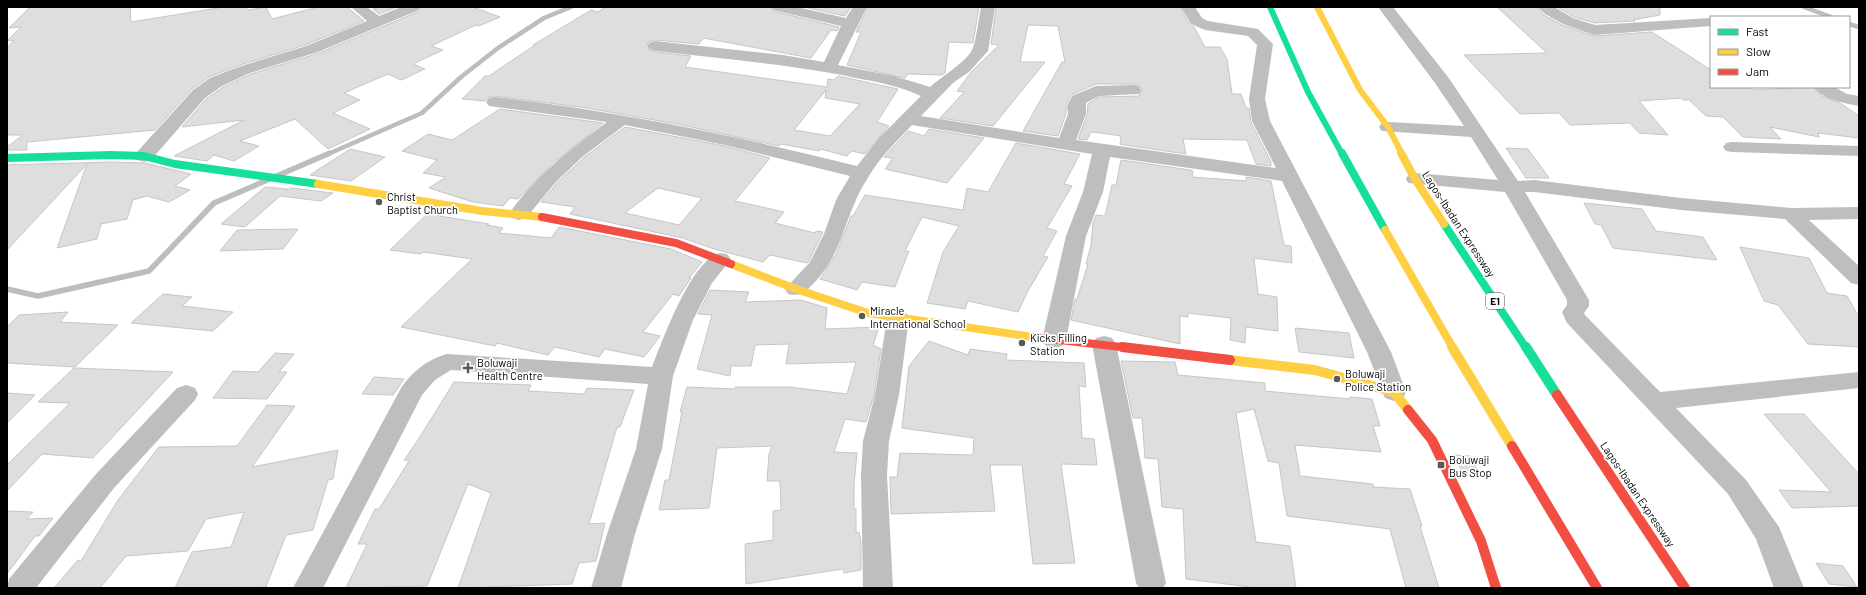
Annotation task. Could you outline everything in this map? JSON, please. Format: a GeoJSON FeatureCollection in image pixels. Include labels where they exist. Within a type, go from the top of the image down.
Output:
{"type":"FeatureCollection","features":[{"type":"Feature","properties":{"kind":"main road"},"geometry":{"type":"LineString","coordinates":[[1270,7],[1308,92],[1430,311],[1597,588]]}},
{"type":"Feature","properties":{"kind":"main road","name":"Lagos-Ibadan Expressway"},"geometry":{"type":"LineString","coordinates":[[1317,7],[1360,90],[1388,128],[1415,179],[1685,588]]}},
{"type":"Feature","properties":{"kind":"main road"},"geometry":{"type":"LineString","coordinates":[[7,158],[111,155],[144,156],[176,164],[342,187],[482,210],[558,219],[634,233],[676,243],[796,290],[868,313],[1054,340],[1104,344],[1315,370],[1394,392],[1432,440],[1481,541],[1496,588]]}},
{"type":"Feature","properties":{"kind":"street"},"geometry":{"type":"LineString","coordinates":[[358,7],[377,22]]}},
{"type":"Feature","properties":{"kind":"street"},"geometry":{"type":"LineString","coordinates":[[144,156],[199,94],[216,82],[244,70],[312,49],[414,7]]}},
{"type":"Feature","properties":{"kind":"street"},"geometry":{"type":"LineString","coordinates":[[778,7],[850,24]]}},
{"type":"Feature","properties":{"kind":"street"},"geometry":{"type":"LineString","coordinates":[[829,68],[850,24],[860,7]]}},
{"type":"Feature","properties":{"kind":"street"},"geometry":{"type":"LineString","coordinates":[[796,290],[819,265],[834,234],[846,200],[861,173],[885,142],[948,79],[963,69],[980,51],[988,7]]}},
{"type":"Feature","properties":{"kind":"street"},"geometry":{"type":"LineString","coordinates":[[1188,7],[1196,21],[1205,24],[1253,32],[1260,37],[1265,44],[1257,99],[1261,121],[1379,352],[1394,392]]}},
{"type":"Feature","properties":{"kind":"street"},"geometry":{"type":"LineString","coordinates":[[1385,7],[1442,80],[1512,187],[1578,300],[1578,306],[1573,312],[1575,318],[1737,487],[1769,535],[1789,588]]}},
{"type":"Feature","properties":{"kind":"street"},"geometry":{"type":"LineString","coordinates":[[1544,7],[1558,17],[1576,26],[1594,30],[1710,22]]}},
{"type":"Feature","properties":{"kind":"street"},"geometry":{"type":"LineString","coordinates":[[655,46],[784,60],[897,80],[933,95]]}},
{"type":"Feature","properties":{"kind":"street"},"geometry":{"type":"LineString","coordinates":[[1824,88],[1842,98],[1859,101]]}},
{"type":"Feature","properties":{"kind":"street"},"geometry":{"type":"LineString","coordinates":[[1066,144],[1078,114],[1076,106],[1078,100],[1096,91],[1133,90]]}},
{"type":"Feature","properties":{"kind":"street"},"geometry":{"type":"LineString","coordinates":[[495,102],[552,108],[704,135],[770,149],[861,173]]}},
{"type":"Feature","properties":{"kind":"street"},"geometry":{"type":"LineString","coordinates":[[908,119],[1102,150],[1290,176]]}},
{"type":"Feature","properties":{"kind":"street"},"geometry":{"type":"LineString","coordinates":[[519,214],[548,179],[576,153],[620,120]]}},
{"type":"Feature","properties":{"kind":"street"},"geometry":{"type":"LineString","coordinates":[[1388,128],[1476,132]]}},
{"type":"Feature","properties":{"kind":"street"},"geometry":{"type":"LineString","coordinates":[[1732,147],[1859,151]]}},
{"type":"Feature","properties":{"kind":"street"},"geometry":{"type":"LineString","coordinates":[[1054,340],[1076,236],[1093,192],[1102,150]]}},
{"type":"Feature","properties":{"kind":"street"},"geometry":{"type":"LineString","coordinates":[[1415,179],[1512,187],[1534,186],[1681,204],[1791,214],[1859,213]]}},
{"type":"Feature","properties":{"kind":"street"},"geometry":{"type":"LineString","coordinates":[[1791,214],[1859,278]]}},
{"type":"Feature","properties":{"kind":"street"},"geometry":{"type":"LineString","coordinates":[[606,588],[621,534],[649,449],[661,376],[682,320],[702,281],[720,259]]}},
{"type":"Feature","properties":{"kind":"street"},"geometry":{"type":"LineString","coordinates":[[878,588],[874,475],[876,441],[887,395],[898,318]]}},
{"type":"Feature","properties":{"kind":"street"},"geometry":{"type":"LineString","coordinates":[[1104,344],[1151,583]]}},
{"type":"Feature","properties":{"kind":"street"},"geometry":{"type":"LineString","coordinates":[[308,588],[394,427],[412,390],[419,381],[436,368],[447,362],[661,376]]}},
{"type":"Feature","properties":{"kind":"street"},"geometry":{"type":"LineString","coordinates":[[1656,401],[1859,380]]}},
{"type":"Feature","properties":{"kind":"street"},"geometry":{"type":"LineString","coordinates":[[19,588],[105,481],[186,394]]}},
{"type":"Feature","properties":{"kind":"building"},"geometry":{"type":"Polygon","coordinates":[[[30,7],[130,7],[131,22],[224,7],[246,7],[248,10],[266,7],[272,19],[318,7],[347,7],[364,21],[305,45],[237,66],[209,77],[192,89],[155,130],[27,142],[27,150],[7,150],[7,147],[23,135],[7,135],[7,48],[14,40],[7,41],[21,27],[9,28],[30,7]]]}},
{"type":"Feature","properties":{"kind":"building"},"geometry":{"type":"Polygon","coordinates":[[[380,7],[397,7],[379,14],[373,9],[380,7]]]}},
{"type":"Feature","properties":{"kind":"building"},"geometry":{"type":"Polygon","coordinates":[[[422,7],[473,7],[500,17],[479,26],[476,25],[431,46],[443,50],[413,64],[425,69],[401,80],[388,74],[344,93],[360,100],[333,113],[370,129],[328,149],[295,119],[240,141],[259,146],[234,161],[214,155],[207,161],[174,156],[244,120],[182,127],[206,99],[223,87],[251,74],[319,53],[420,11],[422,7]]]}},
{"type":"Feature","properties":{"kind":"building"},"geometry":{"type":"Polygon","coordinates":[[[605,7],[770,7],[773,11],[839,27],[837,31],[831,30],[811,58],[703,38],[699,44],[655,40],[648,42],[646,47],[655,52],[691,56],[685,67],[827,87],[828,79],[834,80],[838,76],[898,89],[877,122],[889,126],[865,154],[852,151],[847,156],[820,149],[819,151],[781,144],[779,146],[677,124],[587,108],[495,96],[489,97],[485,101],[462,99],[485,76],[489,76],[535,45],[533,45],[591,10],[598,12],[605,7]],[[826,90],[794,130],[830,136],[860,104],[825,98],[826,90]]]}},
{"type":"Feature","properties":{"kind":"building"},"geometry":{"type":"Polygon","coordinates":[[[804,7],[851,7],[845,16],[804,7]]]}},
{"type":"Feature","properties":{"kind":"building"},"geometry":{"type":"Polygon","coordinates":[[[868,7],[979,7],[973,43],[949,42],[945,73],[942,75],[908,74],[905,78],[847,65],[861,32],[856,32],[868,7]]]}},
{"type":"Feature","properties":{"kind":"building"},"geometry":{"type":"Polygon","coordinates":[[[996,7],[1180,7],[1190,25],[1194,27],[1205,47],[1220,47],[1227,59],[1232,94],[1241,94],[1246,108],[1249,108],[1251,122],[1271,162],[1271,166],[1256,164],[1247,140],[1183,139],[1186,154],[1120,144],[1121,136],[1101,133],[1091,132],[1087,140],[1078,139],[1087,115],[1088,104],[1099,97],[1139,96],[1142,89],[1139,85],[1133,84],[1096,84],[1071,95],[1066,105],[1066,114],[1058,136],[1023,131],[1062,62],[1065,62],[1058,26],[1028,25],[1020,62],[1045,62],[993,126],[940,118],[964,92],[957,91],[972,71],[999,45],[991,44],[996,7]]]}},
{"type":"Feature","properties":{"kind":"building"},"geometry":{"type":"Polygon","coordinates":[[[1497,7],[1536,7],[1544,15],[1562,25],[1594,36],[1652,32],[1710,69],[1710,88],[1750,88],[1753,90],[1814,88],[1822,96],[1840,103],[1859,116],[1859,138],[1818,133],[1819,137],[1770,127],[1781,139],[1743,137],[1723,117],[1706,116],[1689,100],[1683,100],[1681,98],[1639,101],[1668,135],[1639,133],[1630,123],[1570,125],[1559,113],[1520,114],[1464,55],[1547,53],[1497,7]]]}},
{"type":"Feature","properties":{"kind":"building"},"geometry":{"type":"Polygon","coordinates":[[[1557,7],[1660,7],[1660,15],[1633,20],[1635,21],[1595,23],[1574,17],[1557,7]]]}},
{"type":"Feature","properties":{"kind":"building"},"geometry":{"type":"Polygon","coordinates":[[[500,109],[603,123],[553,163],[518,199],[510,198],[503,206],[473,202],[429,188],[446,177],[423,173],[437,160],[402,151],[428,134],[452,140],[500,109]]]}},
{"type":"Feature","properties":{"kind":"building"},"geometry":{"type":"Polygon","coordinates":[[[625,127],[725,146],[770,158],[735,201],[784,212],[775,223],[815,233],[816,231],[823,232],[807,263],[770,255],[763,262],[714,249],[683,238],[570,214],[575,207],[541,202],[556,184],[583,158],[625,127]],[[658,188],[625,213],[679,225],[702,198],[658,188]]]}},
{"type":"Feature","properties":{"kind":"building"},"geometry":{"type":"Polygon","coordinates":[[[929,129],[984,138],[947,183],[885,169],[893,158],[884,157],[908,131],[924,136],[929,129]]]}},
{"type":"Feature","properties":{"kind":"building"},"geometry":{"type":"Polygon","coordinates":[[[1016,143],[1080,154],[1064,184],[1072,186],[1047,228],[1057,231],[1043,256],[1048,257],[1028,291],[1018,312],[968,301],[965,309],[927,303],[943,252],[959,226],[922,217],[905,251],[909,251],[895,287],[862,282],[857,290],[820,279],[836,254],[851,216],[853,216],[865,195],[963,210],[967,188],[988,192],[1016,143]]]}},
{"type":"Feature","properties":{"kind":"building"},"geometry":{"type":"Polygon","coordinates":[[[1506,148],[1528,149],[1549,178],[1526,178],[1506,148]]]}},
{"type":"Feature","properties":{"kind":"building"},"geometry":{"type":"Polygon","coordinates":[[[350,149],[385,157],[351,181],[310,175],[350,149]]]}},
{"type":"Feature","properties":{"kind":"building"},"geometry":{"type":"Polygon","coordinates":[[[1121,160],[1190,170],[1193,171],[1192,177],[1246,181],[1246,177],[1271,181],[1284,245],[1291,246],[1292,263],[1254,258],[1258,294],[1277,297],[1278,331],[1246,327],[1245,343],[1230,340],[1231,318],[1188,313],[1188,317],[1180,316],[1180,344],[1071,320],[1075,299],[1077,299],[1088,264],[1086,264],[1091,245],[1093,222],[1096,215],[1105,216],[1112,185],[1116,185],[1121,160]]]}},
{"type":"Feature","properties":{"kind":"building"},"geometry":{"type":"Polygon","coordinates":[[[111,162],[144,163],[191,174],[175,186],[190,190],[169,202],[147,196],[133,200],[127,219],[101,224],[97,239],[57,248],[87,164],[7,250],[7,165],[111,162]]]}},
{"type":"Feature","properties":{"kind":"building"},"geometry":{"type":"Polygon","coordinates":[[[265,187],[288,189],[286,191],[291,188],[333,193],[321,201],[280,196],[245,227],[221,224],[265,187]]]}},
{"type":"Feature","properties":{"kind":"building"},"geometry":{"type":"Polygon","coordinates":[[[1584,203],[1642,209],[1656,231],[1703,237],[1717,260],[1613,248],[1601,225],[1595,224],[1584,203]]]}},
{"type":"Feature","properties":{"kind":"building"},"geometry":{"type":"Polygon","coordinates":[[[427,214],[489,224],[487,225],[503,228],[499,233],[551,238],[559,227],[671,249],[702,262],[689,278],[691,278],[679,296],[673,294],[643,332],[660,336],[644,357],[605,349],[599,357],[555,347],[548,355],[497,343],[495,346],[401,327],[472,259],[423,252],[421,254],[390,250],[427,214]]]}},
{"type":"Feature","properties":{"kind":"building"},"geometry":{"type":"Polygon","coordinates":[[[298,229],[283,249],[220,251],[237,230],[298,229]]]}},
{"type":"Feature","properties":{"kind":"building"},"geometry":{"type":"Polygon","coordinates":[[[1740,247],[1809,258],[1827,293],[1847,296],[1859,317],[1859,347],[1808,344],[1778,305],[1764,301],[1740,247]]]}},
{"type":"Feature","properties":{"kind":"building"},"geometry":{"type":"Polygon","coordinates":[[[710,290],[749,292],[745,302],[801,300],[827,308],[825,329],[879,327],[873,345],[881,349],[874,395],[866,422],[845,419],[834,452],[857,453],[854,484],[854,509],[856,509],[856,533],[859,532],[861,541],[861,570],[844,573],[843,569],[746,584],[745,544],[773,540],[773,511],[781,510],[780,481],[767,481],[769,454],[772,446],[717,448],[709,508],[659,510],[665,480],[669,480],[682,412],[680,412],[687,387],[735,389],[735,387],[789,387],[847,394],[856,362],[786,364],[789,344],[755,345],[751,366],[731,366],[730,376],[697,369],[712,315],[698,314],[710,290]]]}},
{"type":"Feature","properties":{"kind":"building"},"geometry":{"type":"Polygon","coordinates":[[[163,294],[192,297],[182,306],[233,312],[213,331],[131,323],[163,294]]]}},
{"type":"Feature","properties":{"kind":"building"},"geometry":{"type":"Polygon","coordinates":[[[68,312],[60,322],[118,325],[75,367],[7,363],[7,327],[19,315],[68,312]]]}},
{"type":"Feature","properties":{"kind":"building"},"geometry":{"type":"Polygon","coordinates":[[[1295,328],[1349,333],[1354,358],[1299,352],[1295,328]]]}},
{"type":"Feature","properties":{"kind":"building"},"geometry":{"type":"Polygon","coordinates":[[[929,341],[968,355],[970,349],[1007,354],[1006,360],[1084,363],[1086,387],[1079,386],[1082,438],[1094,439],[1097,465],[1061,464],[1075,563],[1033,564],[1022,465],[990,465],[995,511],[891,514],[890,477],[897,477],[900,453],[973,455],[974,438],[902,428],[909,366],[929,341]]]}},
{"type":"Feature","properties":{"kind":"building"},"geometry":{"type":"Polygon","coordinates":[[[275,353],[294,354],[279,372],[287,372],[267,399],[213,398],[233,371],[258,372],[275,353]]]}},
{"type":"Feature","properties":{"kind":"building"},"geometry":{"type":"Polygon","coordinates":[[[1121,361],[1175,362],[1178,375],[1265,383],[1265,391],[1350,399],[1350,397],[1372,399],[1380,426],[1373,426],[1381,452],[1295,445],[1300,476],[1373,484],[1373,487],[1410,489],[1439,588],[1406,588],[1390,529],[1287,516],[1279,463],[1268,461],[1254,409],[1236,413],[1256,542],[1290,546],[1296,588],[1258,588],[1186,579],[1183,509],[1162,507],[1158,459],[1145,458],[1142,418],[1133,418],[1121,361]]]}},
{"type":"Feature","properties":{"kind":"building"},"geometry":{"type":"Polygon","coordinates":[[[74,368],[173,372],[93,458],[42,454],[7,491],[7,465],[70,403],[38,402],[74,368]]]}},
{"type":"Feature","properties":{"kind":"building"},"geometry":{"type":"Polygon","coordinates":[[[374,377],[404,379],[393,395],[362,394],[374,377]]]}},
{"type":"Feature","properties":{"kind":"building"},"geometry":{"type":"Polygon","coordinates":[[[454,382],[531,385],[528,391],[584,394],[587,388],[634,390],[620,427],[617,427],[589,524],[605,523],[596,561],[579,563],[572,584],[458,588],[491,493],[468,484],[427,586],[346,588],[367,544],[358,544],[375,509],[379,509],[409,461],[404,460],[454,382]]]}},
{"type":"Feature","properties":{"kind":"building"},"geometry":{"type":"Polygon","coordinates":[[[7,393],[35,395],[7,423],[7,393]]]}},
{"type":"Feature","properties":{"kind":"building"},"geometry":{"type":"Polygon","coordinates":[[[267,405],[295,406],[252,467],[338,450],[333,479],[328,480],[313,530],[286,535],[266,587],[175,588],[192,552],[231,547],[244,512],[206,519],[188,551],[126,556],[100,588],[54,588],[78,560],[81,561],[118,500],[159,447],[237,446],[267,405]]]}},
{"type":"Feature","properties":{"kind":"building"},"geometry":{"type":"Polygon","coordinates":[[[1764,414],[1804,414],[1859,474],[1859,506],[1792,508],[1779,490],[1831,492],[1764,414]]]}},
{"type":"Feature","properties":{"kind":"building"},"geometry":{"type":"Polygon","coordinates":[[[1454,455],[1470,456],[1479,473],[1463,473],[1454,455]]]}},
{"type":"Feature","properties":{"kind":"building"},"geometry":{"type":"Polygon","coordinates":[[[7,511],[33,512],[27,519],[53,518],[39,536],[35,536],[7,574],[7,511]]]}},
{"type":"Feature","properties":{"kind":"building"},"geometry":{"type":"Polygon","coordinates":[[[1816,563],[1843,566],[1857,587],[1829,584],[1816,563]]]}},
{"type":"Feature","properties":{"kind":"waterway"},"geometry":{"type":"LineString","coordinates":[[328,154],[422,113],[461,77],[498,48],[544,18],[571,7]]}},
{"type":"Feature","properties":{"kind":"waterway"},"geometry":{"type":"LineString","coordinates":[[1804,7],[1828,16]]}},
{"type":"Feature","properties":{"kind":"waterway"},"geometry":{"type":"LineString","coordinates":[[1850,24],[1859,27]]}},
{"type":"Feature","properties":{"kind":"waterway"},"geometry":{"type":"LineString","coordinates":[[7,289],[38,296],[149,271],[214,203],[330,153]]}},
{"type":"Feature","properties":{"kind":"traffic: fast"},"geometry":{"type":"LineString","coordinates":[[1270,7],[1308,92],[1385,230]]}},
{"type":"Feature","properties":{"kind":"traffic: fast"},"geometry":{"type":"LineString","coordinates":[[7,158],[111,155],[144,156],[175,164],[318,184]]}},
{"type":"Feature","properties":{"kind":"traffic: fast"},"geometry":{"type":"LineString","coordinates":[[1444,224],[1557,395]]}},
{"type":"Feature","properties":{"kind":"traffic: slow"},"geometry":{"type":"LineString","coordinates":[[1317,7],[1360,90],[1388,127],[1415,179],[1444,224]]}},
{"type":"Feature","properties":{"kind":"traffic: slow"},"geometry":{"type":"LineString","coordinates":[[318,184],[482,211],[542,217]]}},
{"type":"Feature","properties":{"kind":"traffic: slow"},"geometry":{"type":"LineString","coordinates":[[1385,230],[1430,311],[1512,446]]}},
{"type":"Feature","properties":{"kind":"traffic: slow"},"geometry":{"type":"LineString","coordinates":[[731,264],[796,289],[868,313],[1033,337]]}},
{"type":"Feature","properties":{"kind":"traffic: slow"},"geometry":{"type":"LineString","coordinates":[[1230,360],[1315,370],[1394,392],[1408,410]]}},
{"type":"Feature","properties":{"kind":"traffic: jam"},"geometry":{"type":"LineString","coordinates":[[542,217],[676,243],[731,264]]}},
{"type":"Feature","properties":{"kind":"traffic: jam"},"geometry":{"type":"LineString","coordinates":[[1033,337],[1230,360]]}},
{"type":"Feature","properties":{"kind":"traffic: jam"},"geometry":{"type":"LineString","coordinates":[[1557,395],[1685,588]]}},
{"type":"Feature","properties":{"kind":"traffic: jam"},"geometry":{"type":"LineString","coordinates":[[1408,410],[1432,440],[1481,541],[1496,588]]}},
{"type":"Feature","properties":{"kind":"traffic: jam"},"geometry":{"type":"LineString","coordinates":[[1512,446],[1597,588]]}},
{"type":"Feature","properties":{"kind":"place","name":"Christ Baptist Church"},"geometry":{"type":"Point","coordinates":[379,202]}},
{"type":"Feature","properties":{"kind":"place","name":"Miracle International School"},"geometry":{"type":"Point","coordinates":[862,316]}},
{"type":"Feature","properties":{"kind":"place","name":"Kicks Filling Station"},"geometry":{"type":"Point","coordinates":[1022,343]}},
{"type":"Feature","properties":{"kind":"place","name":"Boluwaji Health Centre"},"geometry":{"type":"Point","coordinates":[468,368]}},
{"type":"Feature","properties":{"kind":"place","name":"Boluwaji Police Station"},"geometry":{"type":"Point","coordinates":[1337,379]}},
{"type":"Feature","properties":{"kind":"place","name":"Boluwaji Bus Stop"},"geometry":{"type":"Point","coordinates":[1441,465]}}]}
